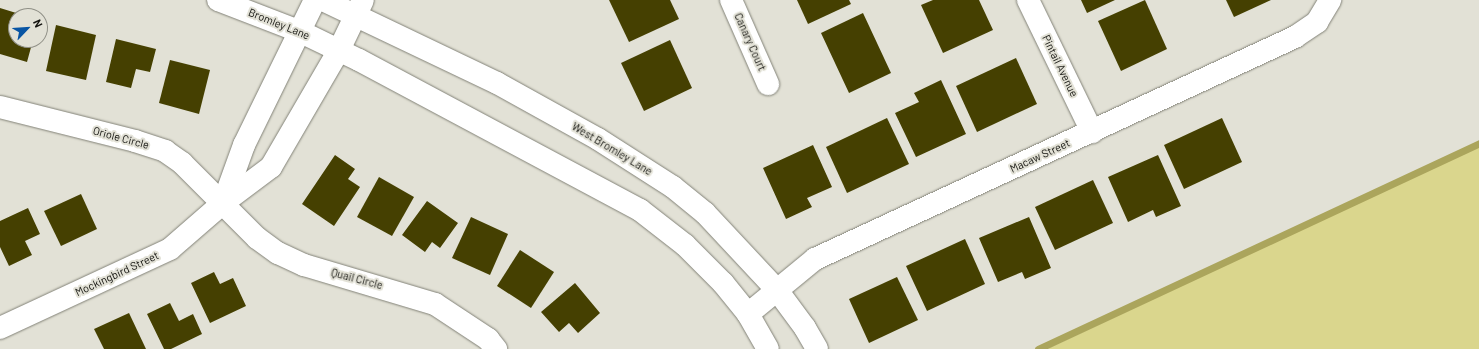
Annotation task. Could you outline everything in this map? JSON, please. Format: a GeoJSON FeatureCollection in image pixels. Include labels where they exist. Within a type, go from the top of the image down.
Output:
{"type":"FeatureCollection","features":[{"type":"Feature","properties":{"kind":"street","name":"Bromley Lane"},"geometry":{"type":"LineString","coordinates":[[218,0],[301,32],[339,50]]}},
{"type":"Feature","properties":{"kind":"street","name":"Mockingbird Street"},"geometry":{"type":"LineString","coordinates":[[223,203],[244,145],[301,32],[315,0]]}},
{"type":"Feature","properties":{"kind":"street"},"geometry":{"type":"LineString","coordinates":[[323,0],[359,8]]}},
{"type":"Feature","properties":{"kind":"street","name":"Canary Court"},"geometry":{"type":"LineString","coordinates":[[731,0],[768,84]]}},
{"type":"Feature","properties":{"kind":"street","name":"Pintail Avenue"},"geometry":{"type":"LineString","coordinates":[[1028,0],[1092,132]]}},
{"type":"Feature","properties":{"kind":"street","name":"Macaw Street"},"geometry":{"type":"LineString","coordinates":[[748,314],[815,259],[1295,37],[1317,22],[1330,0]]}},
{"type":"Feature","properties":{"kind":"street","name":"Mockingbird Street"},"geometry":{"type":"LineString","coordinates":[[0,328],[170,249],[223,203],[272,167],[339,50],[359,8]]}},
{"type":"Feature","properties":{"kind":"street","name":"West Bromley Lane"},"geometry":{"type":"LineString","coordinates":[[359,8],[497,83],[641,165],[673,187],[705,213],[777,290],[805,328],[817,349]]}},
{"type":"Feature","properties":{"kind":"street"},"geometry":{"type":"LineString","coordinates":[[339,50],[466,115],[640,210],[685,245],[723,283],[748,314],[768,349]]}},
{"type":"Feature","properties":{"kind":"street","name":"Oriole Circle"},"geometry":{"type":"LineString","coordinates":[[0,107],[135,141],[165,151],[182,163],[223,203]]}},
{"type":"Feature","properties":{"kind":"street","name":"Quail Circle"},"geometry":{"type":"LineString","coordinates":[[223,203],[258,238],[278,253],[304,265],[436,304],[476,330],[496,349]]}},
{"type":"Feature","properties":{"kind":"shaded area"},"geometry":{"type":"Polygon","coordinates":[[[1479,146],[1479,349],[1047,349],[1479,146]]]}},
{"type":"Feature","properties":{"kind":"building"},"geometry":{"type":"Polygon","coordinates":[[[609,0],[670,0],[679,19],[629,42],[609,0]]]}},
{"type":"Feature","properties":{"kind":"building"},"geometry":{"type":"Polygon","coordinates":[[[797,0],[849,0],[851,4],[808,24],[797,0]]]}},
{"type":"Feature","properties":{"kind":"building"},"geometry":{"type":"Polygon","coordinates":[[[933,0],[979,0],[993,30],[943,53],[921,5],[933,0]]]}},
{"type":"Feature","properties":{"kind":"building"},"geometry":{"type":"Polygon","coordinates":[[[1081,0],[1115,0],[1087,13],[1081,0]]]}},
{"type":"Feature","properties":{"kind":"building"},"geometry":{"type":"Polygon","coordinates":[[[1145,0],[1167,49],[1121,71],[1098,21],[1145,0]]]}},
{"type":"Feature","properties":{"kind":"building"},"geometry":{"type":"Polygon","coordinates":[[[1226,0],[1271,0],[1234,17],[1226,0]]]}},
{"type":"Feature","properties":{"kind":"building"},"geometry":{"type":"Polygon","coordinates":[[[0,8],[8,10],[8,48],[31,48],[27,62],[0,54],[0,8]]]}},
{"type":"Feature","properties":{"kind":"building"},"geometry":{"type":"Polygon","coordinates":[[[863,13],[891,73],[849,93],[821,33],[863,13]]]}},
{"type":"Feature","properties":{"kind":"building"},"geometry":{"type":"Polygon","coordinates":[[[56,25],[96,35],[86,80],[46,71],[56,25]]]}},
{"type":"Feature","properties":{"kind":"building"},"geometry":{"type":"Polygon","coordinates":[[[116,39],[156,49],[150,72],[136,69],[131,88],[106,82],[116,39]]]}},
{"type":"Feature","properties":{"kind":"building"},"geometry":{"type":"Polygon","coordinates":[[[670,40],[692,88],[644,111],[621,63],[670,40]]]}},
{"type":"Feature","properties":{"kind":"building"},"geometry":{"type":"Polygon","coordinates":[[[1016,58],[1037,104],[977,132],[956,86],[1016,58]]]}},
{"type":"Feature","properties":{"kind":"building"},"geometry":{"type":"Polygon","coordinates":[[[170,60],[210,70],[199,114],[159,103],[170,60]]]}},
{"type":"Feature","properties":{"kind":"building"},"geometry":{"type":"Polygon","coordinates":[[[941,80],[966,134],[916,157],[895,113],[919,102],[914,93],[941,80]]]}},
{"type":"Feature","properties":{"kind":"building"},"geometry":{"type":"Polygon","coordinates":[[[887,118],[909,164],[847,193],[826,147],[887,118]]]}},
{"type":"Feature","properties":{"kind":"building"},"geometry":{"type":"Polygon","coordinates":[[[1222,118],[1242,162],[1184,189],[1164,145],[1222,118]]]}},
{"type":"Feature","properties":{"kind":"building"},"geometry":{"type":"Polygon","coordinates":[[[813,145],[832,187],[807,198],[812,207],[786,219],[763,168],[813,145]]]}},
{"type":"Feature","properties":{"kind":"building"},"geometry":{"type":"Polygon","coordinates":[[[335,155],[355,169],[348,179],[360,187],[334,226],[302,204],[335,155]]]}},
{"type":"Feature","properties":{"kind":"building"},"geometry":{"type":"Polygon","coordinates":[[[1158,155],[1181,206],[1156,217],[1153,210],[1128,222],[1108,177],[1158,155]]]}},
{"type":"Feature","properties":{"kind":"building"},"geometry":{"type":"Polygon","coordinates":[[[379,177],[414,197],[392,236],[357,217],[379,177]]]}},
{"type":"Feature","properties":{"kind":"building"},"geometry":{"type":"Polygon","coordinates":[[[1093,180],[1113,223],[1055,250],[1035,207],[1093,180]]]}},
{"type":"Feature","properties":{"kind":"building"},"geometry":{"type":"Polygon","coordinates":[[[81,194],[97,229],[61,246],[44,211],[81,194]]]}},
{"type":"Feature","properties":{"kind":"building"},"geometry":{"type":"Polygon","coordinates":[[[427,201],[458,223],[440,248],[432,242],[425,252],[402,235],[427,201]]]}},
{"type":"Feature","properties":{"kind":"building"},"geometry":{"type":"Polygon","coordinates":[[[28,208],[40,234],[25,241],[32,255],[9,266],[0,247],[0,221],[28,208]]]}},
{"type":"Feature","properties":{"kind":"building"},"geometry":{"type":"Polygon","coordinates":[[[471,217],[508,234],[490,275],[452,258],[471,217]]]}},
{"type":"Feature","properties":{"kind":"building"},"geometry":{"type":"Polygon","coordinates":[[[1029,217],[1051,268],[1025,279],[1022,272],[998,282],[979,238],[1029,217]]]}},
{"type":"Feature","properties":{"kind":"building"},"geometry":{"type":"Polygon","coordinates":[[[965,239],[985,284],[927,311],[906,266],[965,239]]]}},
{"type":"Feature","properties":{"kind":"building"},"geometry":{"type":"Polygon","coordinates":[[[520,250],[554,272],[531,308],[497,286],[520,250]]]}},
{"type":"Feature","properties":{"kind":"building"},"geometry":{"type":"Polygon","coordinates":[[[214,272],[220,284],[233,278],[246,306],[210,323],[191,283],[214,272]]]}},
{"type":"Feature","properties":{"kind":"building"},"geometry":{"type":"Polygon","coordinates":[[[897,277],[918,320],[869,343],[849,299],[897,277]]]}},
{"type":"Feature","properties":{"kind":"building"},"geometry":{"type":"Polygon","coordinates":[[[575,283],[600,313],[578,333],[569,323],[559,332],[541,312],[575,283]]]}},
{"type":"Feature","properties":{"kind":"building"},"geometry":{"type":"Polygon","coordinates":[[[170,303],[179,321],[193,314],[202,334],[171,349],[164,349],[147,314],[170,303]]]}},
{"type":"Feature","properties":{"kind":"building"},"geometry":{"type":"Polygon","coordinates":[[[129,313],[146,349],[104,349],[94,329],[129,313]]]}},
{"type":"Feature","properties":{"kind":"waterway"},"geometry":{"type":"LineString","coordinates":[[1038,349],[1479,143]]}}]}
